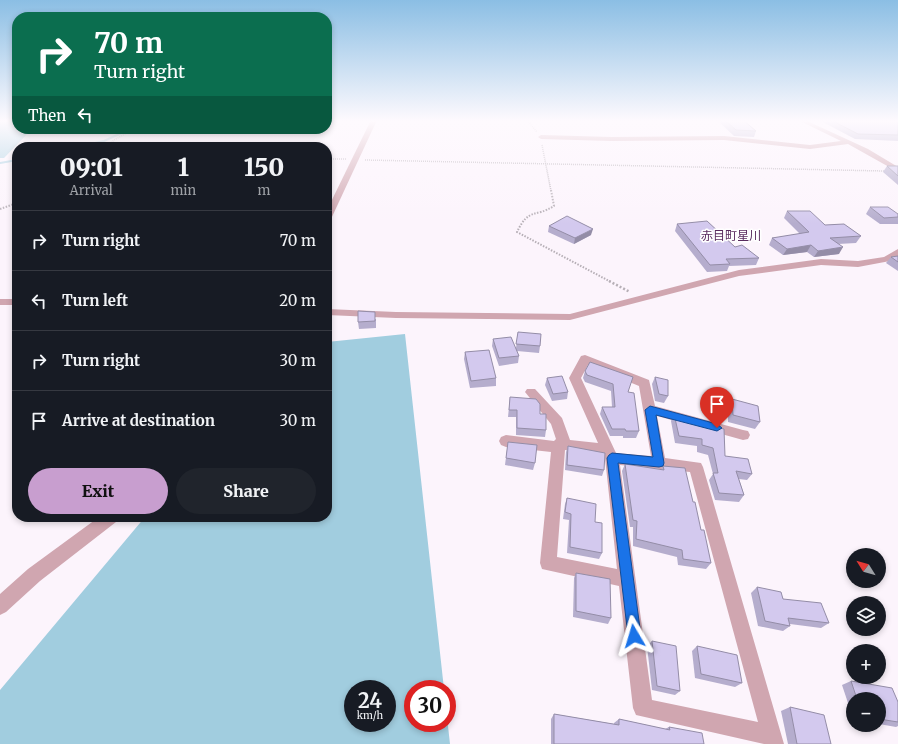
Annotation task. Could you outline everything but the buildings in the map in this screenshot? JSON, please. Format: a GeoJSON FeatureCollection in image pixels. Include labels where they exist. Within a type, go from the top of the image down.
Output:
{"type":"FeatureCollection","features":[{"type":"Feature","properties":{"kind":"street"},"geometry":{"type":"LineString","coordinates":[[332,208],[358,155]]}},
{"type":"Feature","properties":{"kind":"street"},"geometry":{"type":"LineString","coordinates":[[873,155],[897,170]]}},
{"type":"Feature","properties":{"kind":"street"},"geometry":{"type":"LineString","coordinates":[[332,312],[396,315],[570,317],[739,273],[821,262],[858,264],[887,259],[898,252]]}},
{"type":"Feature","properties":{"kind":"street"},"geometry":{"type":"LineString","coordinates":[[0,302],[12,302]]}},
{"type":"Feature","properties":{"kind":"street"},"geometry":{"type":"LineString","coordinates":[[506,441],[562,446],[611,454],[659,463],[696,467],[773,739],[643,708],[628,579],[611,454],[575,378],[585,359],[645,383],[659,463]]}},
{"type":"Feature","properties":{"kind":"street"},"geometry":{"type":"LineString","coordinates":[[531,392],[557,422],[562,446],[548,563],[628,579]]}},
{"type":"Feature","properties":{"kind":"street"},"geometry":{"type":"LineString","coordinates":[[650,410],[744,435]]}},
{"type":"Feature","properties":{"kind":"street"},"geometry":{"type":"LineString","coordinates":[[0,606],[34,575],[104,522]]}},
{"type":"Feature","properties":{"kind":"path"},"geometry":{"type":"LineString","coordinates":[[544,155],[554,206],[528,214],[521,222],[517,232],[641,298]]}},
{"type":"Feature","properties":{"kind":"path"},"geometry":{"type":"LineString","coordinates":[[332,159],[875,172],[897,170]]}},
{"type":"Feature","properties":{"kind":"path"},"geometry":{"type":"LineString","coordinates":[[0,209],[12,205]]}},
{"type":"Feature","properties":{"kind":"water"},"geometry":{"type":"Polygon","coordinates":[[[0,155],[7,155],[4,158],[0,158],[0,155]]]}},
{"type":"Feature","properties":{"kind":"water"},"geometry":{"type":"Polygon","coordinates":[[[405,334],[443,680],[404,680],[404,732],[449,732],[450,744],[0,744],[0,690],[141,522],[332,522],[332,341],[405,334]]]}},
{"type":"Feature","properties":{"kind":"waterway"},"geometry":{"type":"LineString","coordinates":[[0,163],[12,161]]}},
{"type":"Feature","properties":{"kind":"district","name":"赤目町星川"},"geometry":{"type":"Point","coordinates":[731,235]}},
{"type":"Feature","properties":{"kind":"route"},"geometry":{"type":"LineString","coordinates":[[634,636],[612,458],[659,463],[650,410],[717,428]]}}]}
